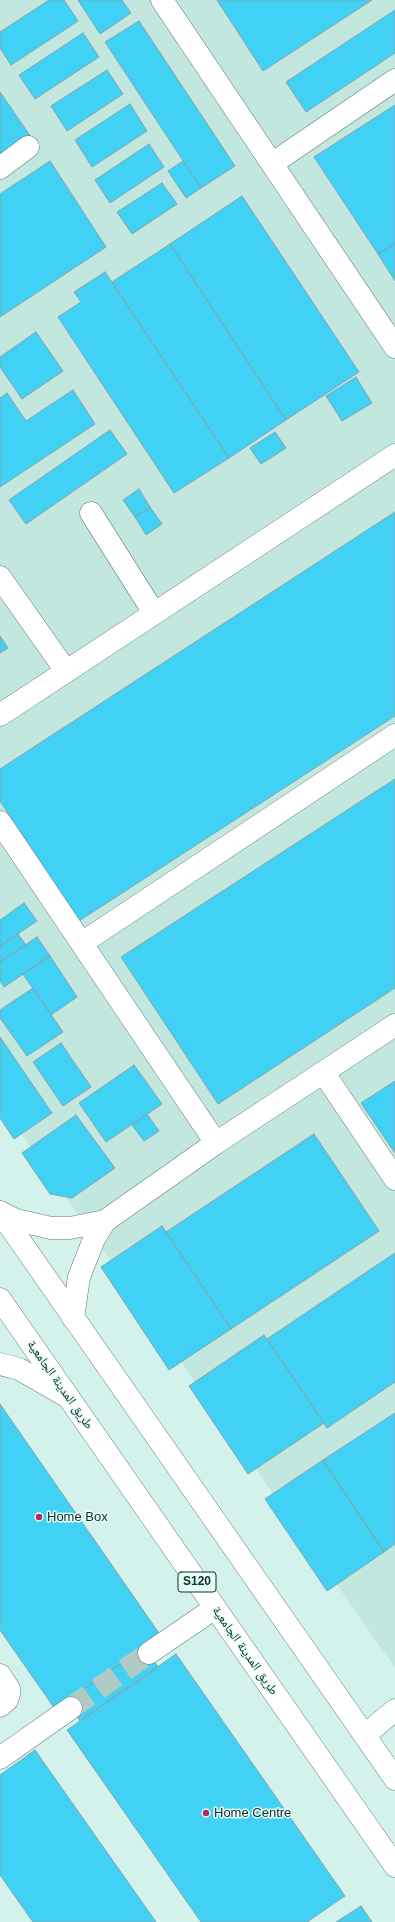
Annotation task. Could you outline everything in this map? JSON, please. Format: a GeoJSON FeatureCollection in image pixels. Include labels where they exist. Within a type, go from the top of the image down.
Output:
{"type":"FeatureCollection","features":[{"type":"Feature","properties":{"kind":"main road"},"geometry":{"type":"LineString","coordinates":[[162,0],[273,163],[395,347]]}},
{"type":"Feature","properties":{"kind":"main road"},"geometry":{"type":"LineString","coordinates":[[273,163],[395,80]]}},
{"type":"Feature","properties":{"kind":"main road"},"geometry":{"type":"LineString","coordinates":[[0,168],[28,148]]}},
{"type":"Feature","properties":{"kind":"main road"},"geometry":{"type":"LineString","coordinates":[[0,715],[395,455]]}},
{"type":"Feature","properties":{"kind":"main road"},"geometry":{"type":"LineString","coordinates":[[91,513],[154,613]]}},
{"type":"Feature","properties":{"kind":"main road"},"geometry":{"type":"LineString","coordinates":[[0,577],[66,672]]}},
{"type":"Feature","properties":{"kind":"main road"},"geometry":{"type":"LineString","coordinates":[[82,942],[395,735]]}},
{"type":"Feature","properties":{"kind":"main road"},"geometry":{"type":"LineString","coordinates":[[0,822],[216,1143]]}},
{"type":"Feature","properties":{"kind":"main road"},"geometry":{"type":"LineString","coordinates":[[0,1212],[16,1220],[51,1228],[87,1226],[105,1221],[216,1143],[395,1025]]}},
{"type":"Feature","properties":{"kind":"main road"},"geometry":{"type":"LineString","coordinates":[[323,1072],[395,1179]]}},
{"type":"Feature","properties":{"kind":"main road"},"geometry":{"type":"LineString","coordinates":[[0,1212],[365,1734],[394,1778]]}},
{"type":"Feature","properties":{"kind":"main road"},"geometry":{"type":"LineString","coordinates":[[73,1318],[75,1297],[81,1270],[94,1239],[105,1221]]}},
{"type":"Feature","properties":{"kind":"main road","name":"طريق المدينة الجامعية"},"geometry":{"type":"LineString","coordinates":[[0,1298],[395,1866]]}},
{"type":"Feature","properties":{"kind":"main road"},"geometry":{"type":"LineString","coordinates":[[0,1364],[19,1369],[68,1397]]}},
{"type":"Feature","properties":{"kind":"main road"},"geometry":{"type":"LineString","coordinates":[[149,1653],[215,1608]]}},
{"type":"Feature","properties":{"kind":"main road"},"geometry":{"type":"LineString","coordinates":[[0,1675],[9,1689],[9,1694],[8,1700],[0,1706]]}},
{"type":"Feature","properties":{"kind":"main road"},"geometry":{"type":"LineString","coordinates":[[0,1758],[71,1708]]}},
{"type":"Feature","properties":{"kind":"main road"},"geometry":{"type":"LineString","coordinates":[[365,1734],[395,1710]]}},
{"type":"Feature","properties":{"kind":"shaded area"},"geometry":{"type":"Polygon","coordinates":[[[0,0],[395,0],[395,1668],[0,1103],[0,0]]]}},
{"type":"Feature","properties":{"kind":"building"},"geometry":{"type":"Polygon","coordinates":[[[49,0],[64,0],[78,21],[11,65],[0,48],[0,32],[49,0]]]}},
{"type":"Feature","properties":{"kind":"building"},"geometry":{"type":"Polygon","coordinates":[[[78,0],[122,0],[131,13],[100,34],[78,0]]]}},
{"type":"Feature","properties":{"kind":"building"},"geometry":{"type":"Polygon","coordinates":[[[217,0],[372,0],[263,71],[217,0]]]}},
{"type":"Feature","properties":{"kind":"building"},"geometry":{"type":"Polygon","coordinates":[[[395,10],[395,53],[306,112],[286,82],[395,10]]]}},
{"type":"Feature","properties":{"kind":"building"},"geometry":{"type":"Polygon","coordinates":[[[139,21],[235,166],[201,188],[105,42],[139,21]]]}},
{"type":"Feature","properties":{"kind":"building"},"geometry":{"type":"Polygon","coordinates":[[[83,33],[99,57],[35,99],[19,75],[83,33]]]}},
{"type":"Feature","properties":{"kind":"building"},"geometry":{"type":"Polygon","coordinates":[[[107,70],[123,94],[67,131],[51,106],[107,70]]]}},
{"type":"Feature","properties":{"kind":"building"},"geometry":{"type":"Polygon","coordinates":[[[0,92],[31,137],[0,158],[0,92]]]}},
{"type":"Feature","properties":{"kind":"building"},"geometry":{"type":"Polygon","coordinates":[[[130,104],[147,131],[92,167],[75,140],[130,104]]]}},
{"type":"Feature","properties":{"kind":"building"},"geometry":{"type":"Polygon","coordinates":[[[395,105],[395,243],[378,254],[314,157],[395,105]]]}},
{"type":"Feature","properties":{"kind":"building"},"geometry":{"type":"Polygon","coordinates":[[[149,144],[164,167],[110,203],[95,180],[149,144]]]}},
{"type":"Feature","properties":{"kind":"building"},"geometry":{"type":"Polygon","coordinates":[[[50,161],[106,247],[0,317],[0,194],[50,161]]]}},
{"type":"Feature","properties":{"kind":"building"},"geometry":{"type":"Polygon","coordinates":[[[183,161],[201,188],[186,198],[168,171],[183,161]]]}},
{"type":"Feature","properties":{"kind":"building"},"geometry":{"type":"Polygon","coordinates":[[[162,183],[177,204],[132,234],[117,212],[162,183]]]}},
{"type":"Feature","properties":{"kind":"building"},"geometry":{"type":"Polygon","coordinates":[[[242,196],[359,372],[286,420],[170,244],[242,196]]]}},
{"type":"Feature","properties":{"kind":"building"},"geometry":{"type":"Polygon","coordinates":[[[395,243],[395,281],[378,254],[395,243]]]}},
{"type":"Feature","properties":{"kind":"building"},"geometry":{"type":"Polygon","coordinates":[[[170,244],[286,420],[229,458],[112,282],[170,244]]]}},
{"type":"Feature","properties":{"kind":"building"},"geometry":{"type":"Polygon","coordinates":[[[105,272],[229,458],[174,493],[58,317],[81,302],[74,292],[105,272]]]}},
{"type":"Feature","properties":{"kind":"building"},"geometry":{"type":"Polygon","coordinates":[[[36,332],[63,371],[22,399],[0,367],[0,357],[36,332]]]}},
{"type":"Feature","properties":{"kind":"building"},"geometry":{"type":"Polygon","coordinates":[[[356,377],[372,403],[342,421],[326,396],[356,377]]]}},
{"type":"Feature","properties":{"kind":"building"},"geometry":{"type":"Polygon","coordinates":[[[73,390],[95,424],[0,487],[0,398],[7,393],[26,421],[73,390]]]}},
{"type":"Feature","properties":{"kind":"building"},"geometry":{"type":"Polygon","coordinates":[[[110,430],[127,454],[26,524],[9,500],[110,430]]]}},
{"type":"Feature","properties":{"kind":"building"},"geometry":{"type":"Polygon","coordinates":[[[275,432],[286,448],[261,464],[250,448],[275,432]]]}},
{"type":"Feature","properties":{"kind":"building"},"geometry":{"type":"Polygon","coordinates":[[[139,489],[150,507],[135,517],[123,500],[139,489]]]}},
{"type":"Feature","properties":{"kind":"building"},"geometry":{"type":"Polygon","coordinates":[[[150,507],[162,524],[146,535],[135,517],[150,507]]]}},
{"type":"Feature","properties":{"kind":"building"},"geometry":{"type":"Polygon","coordinates":[[[395,512],[395,716],[79,921],[0,801],[0,769],[395,512]]]}},
{"type":"Feature","properties":{"kind":"building"},"geometry":{"type":"Polygon","coordinates":[[[0,636],[8,648],[0,653],[0,636]]]}},
{"type":"Feature","properties":{"kind":"building"},"geometry":{"type":"Polygon","coordinates":[[[395,779],[395,988],[218,1104],[121,957],[395,779]]]}},
{"type":"Feature","properties":{"kind":"building"},"geometry":{"type":"Polygon","coordinates":[[[24,903],[37,921],[0,946],[0,920],[24,903]]]}},
{"type":"Feature","properties":{"kind":"building"},"geometry":{"type":"Polygon","coordinates":[[[18,934],[26,945],[0,962],[0,946],[18,934]]]}},
{"type":"Feature","properties":{"kind":"building"},"geometry":{"type":"Polygon","coordinates":[[[37,937],[50,956],[4,987],[0,981],[0,962],[37,937]]]}},
{"type":"Feature","properties":{"kind":"building"},"geometry":{"type":"Polygon","coordinates":[[[50,956],[77,997],[51,1015],[23,974],[50,956]]]}},
{"type":"Feature","properties":{"kind":"building"},"geometry":{"type":"Polygon","coordinates":[[[33,988],[63,1032],[27,1056],[0,1018],[0,1010],[33,988]]]}},
{"type":"Feature","properties":{"kind":"building"},"geometry":{"type":"Polygon","coordinates":[[[0,1037],[52,1113],[14,1139],[0,1118],[0,1037]]]}},
{"type":"Feature","properties":{"kind":"building"},"geometry":{"type":"Polygon","coordinates":[[[61,1043],[91,1087],[63,1106],[33,1062],[61,1043]]]}},
{"type":"Feature","properties":{"kind":"building"},"geometry":{"type":"Polygon","coordinates":[[[134,1065],[162,1104],[106,1142],[79,1103],[134,1065]]]}},
{"type":"Feature","properties":{"kind":"building"},"geometry":{"type":"Polygon","coordinates":[[[395,1081],[395,1153],[361,1103],[395,1081]]]}},
{"type":"Feature","properties":{"kind":"building"},"geometry":{"type":"Polygon","coordinates":[[[147,1114],[159,1131],[144,1141],[132,1125],[147,1114]]]}},
{"type":"Feature","properties":{"kind":"building"},"geometry":{"type":"Polygon","coordinates":[[[76,1115],[115,1168],[72,1198],[50,1194],[22,1153],[76,1115]]]}},
{"type":"Feature","properties":{"kind":"building"},"geometry":{"type":"Polygon","coordinates":[[[314,1134],[379,1231],[231,1329],[166,1232],[314,1134]]]}},
{"type":"Feature","properties":{"kind":"building"},"geometry":{"type":"Polygon","coordinates":[[[162,1226],[231,1329],[169,1370],[101,1267],[162,1226]]]}},
{"type":"Feature","properties":{"kind":"building"},"geometry":{"type":"Polygon","coordinates":[[[395,1253],[395,1382],[327,1428],[267,1339],[395,1253]]]}},
{"type":"Feature","properties":{"kind":"building"},"geometry":{"type":"Polygon","coordinates":[[[264,1335],[324,1423],[248,1474],[189,1386],[264,1335]]]}},
{"type":"Feature","properties":{"kind":"building","name":"Home Box"},"geometry":{"type":"Polygon","coordinates":[[[0,1404],[161,1636],[55,1709],[0,1630],[0,1404]]]}},
{"type":"Feature","properties":{"kind":"building"},"geometry":{"type":"Polygon","coordinates":[[[395,1413],[395,1544],[384,1552],[323,1460],[395,1413]]]}},
{"type":"Feature","properties":{"kind":"building"},"geometry":{"type":"Polygon","coordinates":[[[323,1460],[384,1552],[327,1591],[265,1499],[323,1460]]]}},
{"type":"Feature","properties":{"kind":"building"},"geometry":{"type":"Polygon","coordinates":[[[145,1647],[158,1667],[80,1721],[67,1701],[145,1647]]]}},
{"type":"Feature","properties":{"kind":"building","name":"Home Centre"},"geometry":{"type":"Polygon","coordinates":[[[176,1654],[345,1896],[307,1922],[201,1922],[67,1730],[176,1654]]]}},
{"type":"Feature","properties":{"kind":"building"},"geometry":{"type":"Polygon","coordinates":[[[35,1750],[156,1922],[33,1922],[0,1875],[0,1775],[35,1750]]]}},
{"type":"Feature","properties":{"kind":"building"},"geometry":{"type":"Polygon","coordinates":[[[361,1906],[372,1922],[336,1922],[361,1906]]]}},
{"type":"Feature","properties":{"kind":"tunnel"},"geometry":{"type":"LineString","coordinates":[[71,1708],[149,1653]]}},
{"type":"Feature","properties":{"kind":"place","name":"Home Box"},"geometry":{"type":"Point","coordinates":[39,1517]}},
{"type":"Feature","properties":{"kind":"place","name":"Home Centre"},"geometry":{"type":"Point","coordinates":[206,1813]}}]}
